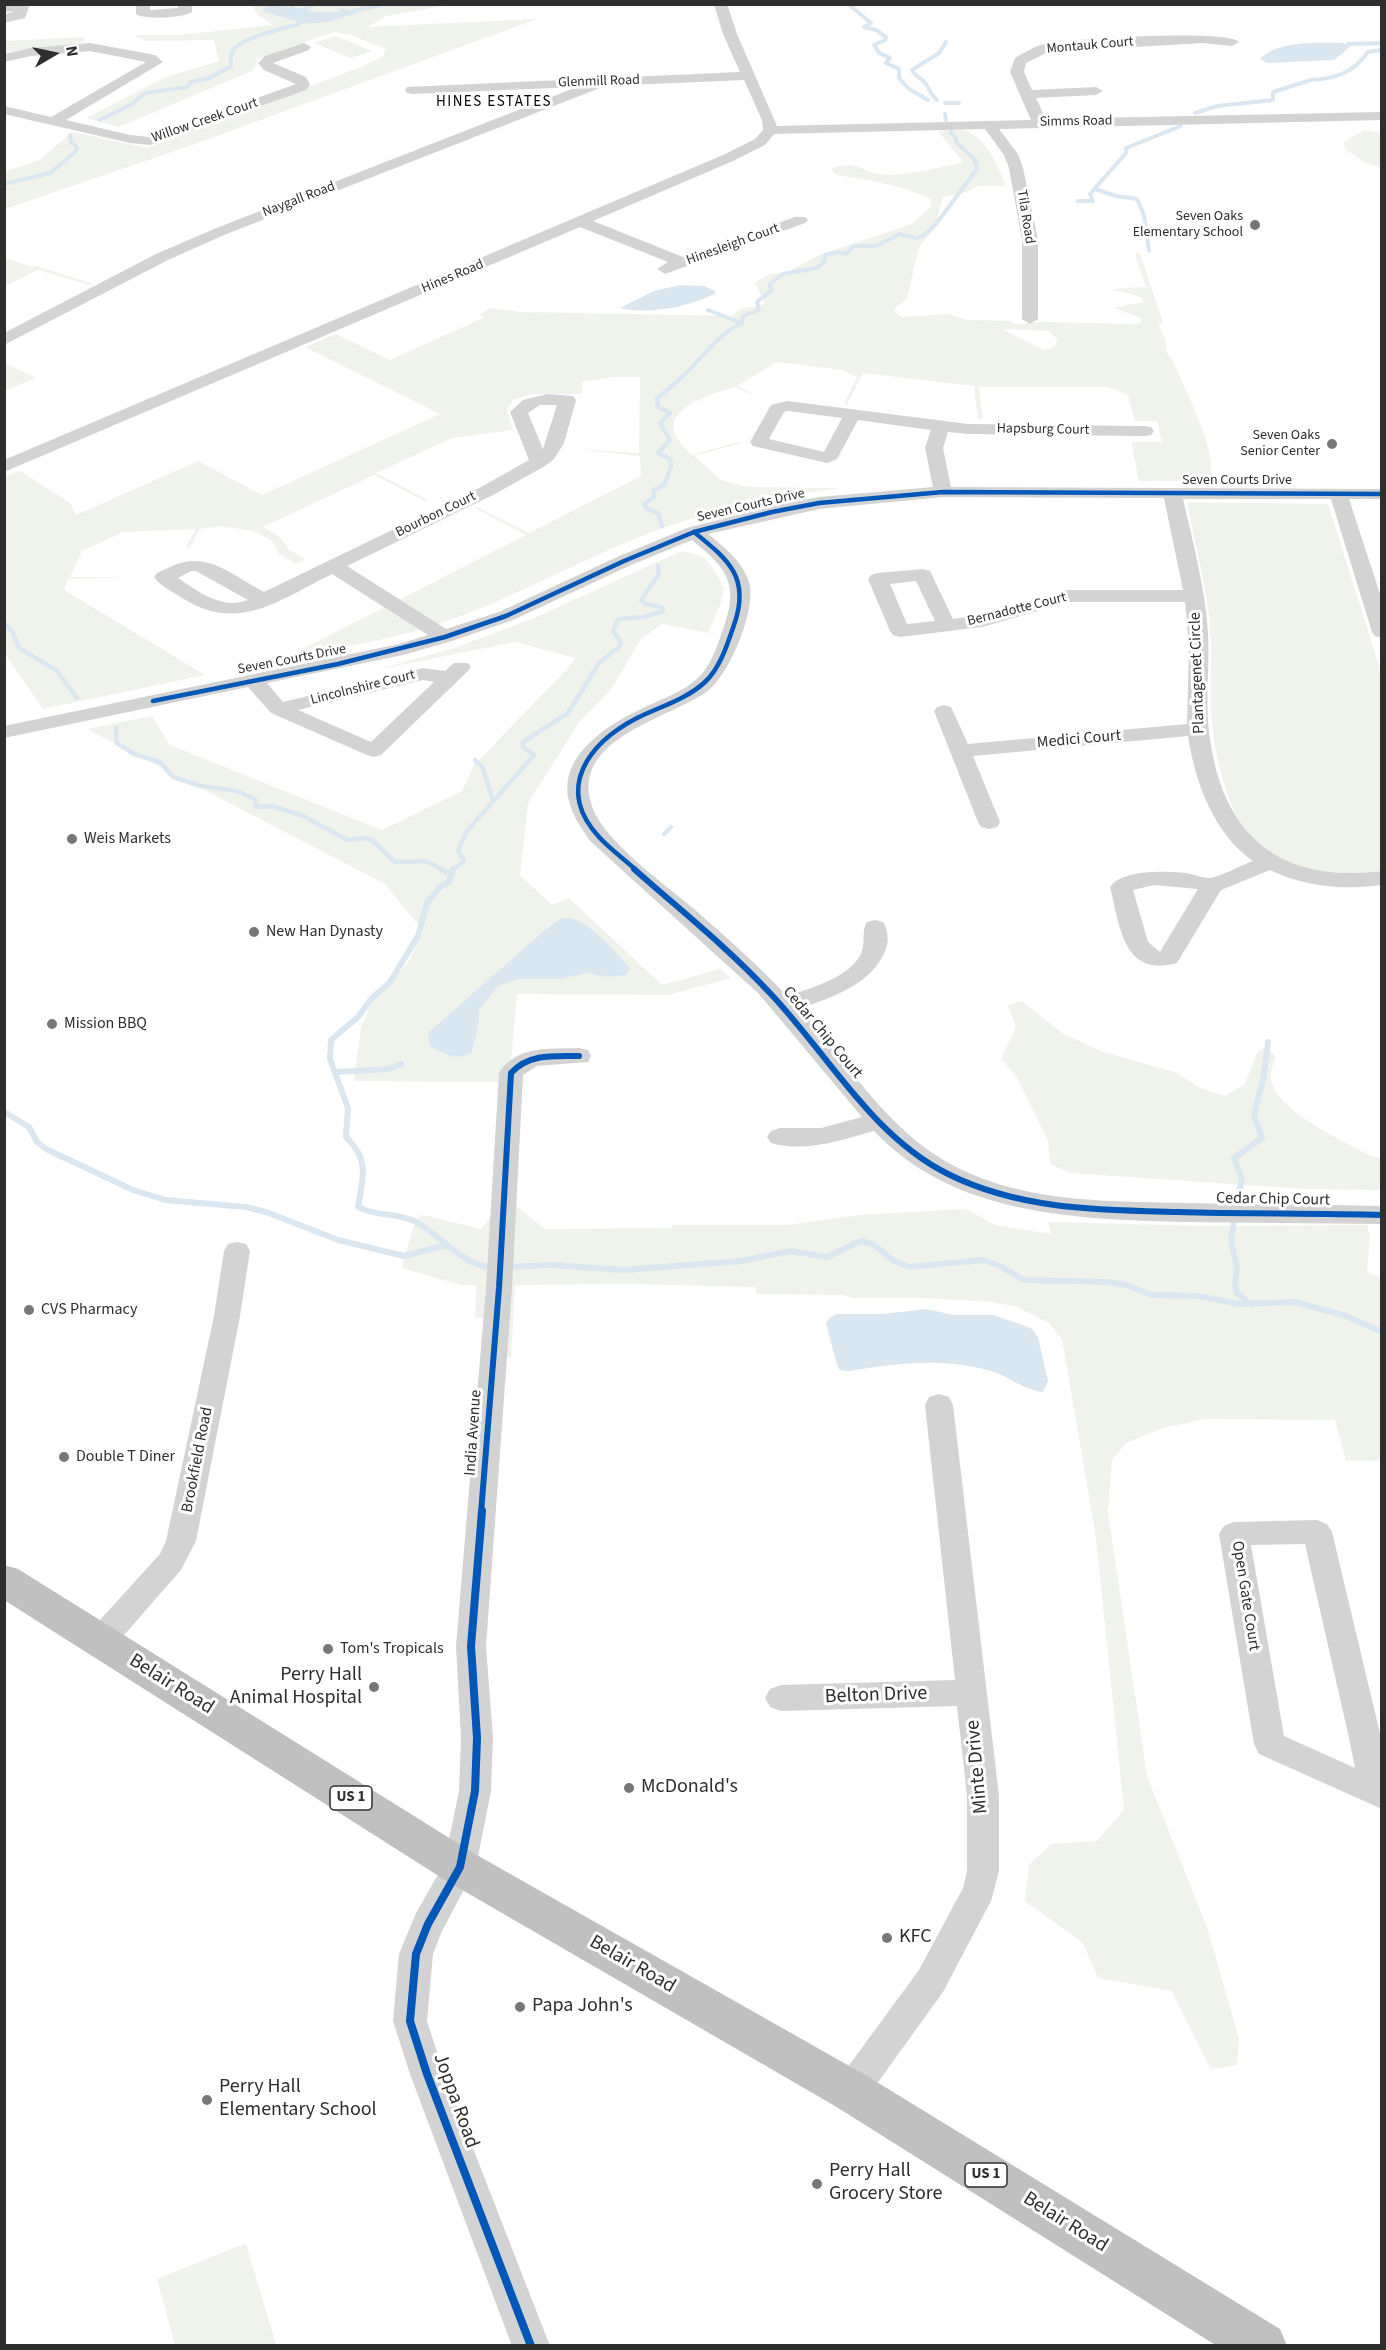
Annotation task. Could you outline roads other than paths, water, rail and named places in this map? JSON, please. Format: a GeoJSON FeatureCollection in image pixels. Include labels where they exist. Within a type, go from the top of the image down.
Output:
{"type":"FeatureCollection","features":[{"type":"Feature","properties":{"kind":"highway","name":"Belair Road"},"geometry":{"type":"LineString","coordinates":[[4,1580],[460,1866],[851,2091],[1263,2346]]}},
{"type":"Feature","properties":{"kind":"street"},"geometry":{"type":"LineString","coordinates":[[143,4],[143,14],[185,12],[185,4]]}},
{"type":"Feature","properties":{"kind":"street"},"geometry":{"type":"LineString","coordinates":[[720,4],[730,34],[767,113],[770,130]]}},
{"type":"Feature","properties":{"kind":"street"},"geometry":{"type":"LineString","coordinates":[[4,8],[22,7],[20,15],[4,19]]}},
{"type":"Feature","properties":{"kind":"street","name":"Montauk Court"},"geometry":{"type":"LineString","coordinates":[[1040,123],[1026,94],[1017,66],[1024,57],[1045,48],[1203,39],[1232,42]]}},
{"type":"Feature","properties":{"kind":"street"},"geometry":{"type":"LineString","coordinates":[[4,58],[31,52],[90,47],[150,58],[156,63],[54,121]]}},
{"type":"Feature","properties":{"kind":"street","name":"Willow Creek Court"},"geometry":{"type":"LineString","coordinates":[[12,112],[142,141],[164,138],[300,87],[303,84],[301,80],[269,67],[266,63],[270,59],[304,47]]}},
{"type":"Feature","properties":{"kind":"street","name":"Glenmill Road"},"geometry":{"type":"LineString","coordinates":[[412,90],[750,76]]}},
{"type":"Feature","properties":{"kind":"street","name":"Naygall Road"},"geometry":{"type":"LineString","coordinates":[[4,340],[162,257],[219,232],[603,82]]}},
{"type":"Feature","properties":{"kind":"street"},"geometry":{"type":"LineString","coordinates":[[1026,94],[1096,91]]}},
{"type":"Feature","properties":{"kind":"street"},"geometry":{"type":"LineString","coordinates":[[4,122],[12,112]]}},
{"type":"Feature","properties":{"kind":"street","name":"Simms Road"},"geometry":{"type":"LineString","coordinates":[[770,130],[1382,116]]}},
{"type":"Feature","properties":{"kind":"street","name":"Tila Road"},"geometry":{"type":"LineString","coordinates":[[988,124],[1011,154],[1016,168],[1030,240],[1030,319]]}},
{"type":"Feature","properties":{"kind":"street","name":"Hines Road"},"geometry":{"type":"LineString","coordinates":[[4,467],[740,153],[760,142],[770,130]]}},
{"type":"Feature","properties":{"kind":"street","name":"Hinesleigh Court"},"geometry":{"type":"LineString","coordinates":[[665,269],[800,220]]}},
{"type":"Feature","properties":{"kind":"street"},"geometry":{"type":"LineString","coordinates":[[581,222],[684,263]]}},
{"type":"Feature","properties":{"kind":"street","name":"Hapsburg Court"},"geometry":{"type":"LineString","coordinates":[[852,415],[831,455],[827,458],[759,442],[777,409],[787,406],[968,429],[1145,431]]}},
{"type":"Feature","properties":{"kind":"street"},"geometry":{"type":"LineString","coordinates":[[941,425],[934,448],[943,492]]}},
{"type":"Feature","properties":{"kind":"street","name":"Bourbon Court"},"geometry":{"type":"LineString","coordinates":[[263,600],[487,491],[539,462]]}},
{"type":"Feature","properties":{"kind":"street","name":"Seven Courts Drive"},"geometry":{"type":"LineString","coordinates":[[4,732],[338,664],[445,637],[506,616],[624,561],[694,532],[819,503],[943,492],[1382,494]]}},
{"type":"Feature","properties":{"kind":"street","name":"Plantagenet Circle"},"geometry":{"type":"LineString","coordinates":[[1172,492],[1194,596],[1198,632],[1200,745],[1213,788],[1229,824],[1249,847],[1271,862],[1300,873],[1331,879],[1364,881],[1382,878]]}},
{"type":"Feature","properties":{"kind":"street"},"geometry":{"type":"LineString","coordinates":[[1338,493],[1382,632]]}},
{"type":"Feature","properties":{"kind":"street","name":"Cedar Chip Court"},"geometry":{"type":"LineString","coordinates":[[694,532],[732,566],[742,588],[743,597],[739,613],[717,668],[705,683],[696,690],[618,729],[589,755],[578,778],[579,802],[583,816],[598,836],[735,958],[784,1006],[878,1121],[917,1156],[943,1172],[981,1188],[1039,1203],[1114,1211],[1382,1215]]}},
{"type":"Feature","properties":{"kind":"street"},"geometry":{"type":"LineString","coordinates":[[332,565],[445,637]]}},
{"type":"Feature","properties":{"kind":"street","name":"Bernadotte Court"},"geometry":{"type":"LineString","coordinates":[[947,626],[982,621],[1068,596],[1194,596]]}},
{"type":"Feature","properties":{"kind":"street","name":"Lincolnshire Court"},"geometry":{"type":"LineString","coordinates":[[253,680],[278,709],[374,751],[455,672],[423,674],[278,709]]}},
{"type":"Feature","properties":{"kind":"street"},"geometry":{"type":"LineString","coordinates":[[944,711],[989,822]]}},
{"type":"Feature","properties":{"kind":"street","name":"Medici Court"},"geometry":{"type":"LineString","coordinates":[[960,751],[1198,729]]}},
{"type":"Feature","properties":{"kind":"street"},"geometry":{"type":"LineString","coordinates":[[1212,885],[1271,862]]}},
{"type":"Feature","properties":{"kind":"street"},"geometry":{"type":"LineString","coordinates":[[784,1006],[843,982],[864,968],[876,945],[875,927]]}},
{"type":"Feature","properties":{"kind":"street","name":"India Avenue"},"geometry":{"type":"LineString","coordinates":[[460,1866],[475,1791],[477,1738],[471,1646],[499,1288],[511,1073],[515,1067],[527,1060],[579,1056]]}},
{"type":"Feature","properties":{"kind":"street"},"geometry":{"type":"LineString","coordinates":[[780,1137],[821,1137],[878,1121]]}},
{"type":"Feature","properties":{"kind":"street","name":"Brookfield Road"},"geometry":{"type":"LineString","coordinates":[[100,1641],[171,1562],[182,1541],[227,1316],[237,1251]]}},
{"type":"Feature","properties":{"kind":"street","name":"Minte Drive"},"geometry":{"type":"LineString","coordinates":[[851,2091],[931,1981],[979,1890],[983,1871],[983,1796],[939,1405]]}},
{"type":"Feature","properties":{"kind":"street","name":"Open Gate Court"},"geometry":{"type":"LineString","coordinates":[[1317,1532],[1378,1793],[1270,1744],[1234,1534],[1317,1532]]}},
{"type":"Feature","properties":{"kind":"street","name":"Belton Drive"},"geometry":{"type":"LineString","coordinates":[[781,1698],[971,1693]]}},
{"type":"Feature","properties":{"kind":"street","name":"Joppa Road"},"geometry":{"type":"LineString","coordinates":[[460,1866],[428,1924],[416,1954],[410,2021],[427,2074],[531,2346]]}},
{"type":"Feature","properties":{"kind":"waterway"},"geometry":{"type":"LineString","coordinates":[[291,8],[293,4]]}},
{"type":"Feature","properties":{"kind":"waterway"},"geometry":{"type":"LineString","coordinates":[[300,11],[314,4]]}},
{"type":"Feature","properties":{"kind":"waterway"},"geometry":{"type":"LineString","coordinates":[[353,11],[386,4]]}},
{"type":"Feature","properties":{"kind":"waterway"},"geometry":{"type":"LineString","coordinates":[[848,4],[871,23],[864,27],[876,30],[886,37],[885,40],[874,45],[879,53],[890,58],[886,63],[899,69],[899,78],[909,89],[928,100]]}},
{"type":"Feature","properties":{"kind":"waterway"},"geometry":{"type":"LineString","coordinates":[[99,120],[131,105],[145,93],[187,87],[191,82],[210,78],[231,66],[232,52],[241,44],[256,36],[299,24]]}},
{"type":"Feature","properties":{"kind":"waterway"},"geometry":{"type":"LineString","coordinates":[[937,100],[912,70],[939,53],[946,42]]}},
{"type":"Feature","properties":{"kind":"waterway"},"geometry":{"type":"LineString","coordinates":[[1348,44],[1382,43]]}},
{"type":"Feature","properties":{"kind":"waterway"},"geometry":{"type":"LineString","coordinates":[[1310,80],[1343,74],[1356,65],[1368,52],[1382,50]]}},
{"type":"Feature","properties":{"kind":"waterway"},"geometry":{"type":"LineString","coordinates":[[1195,113],[1217,106],[1273,100],[1273,92],[1308,81]]}},
{"type":"Feature","properties":{"kind":"waterway"},"geometry":{"type":"LineString","coordinates":[[945,103],[959,103]]}},
{"type":"Feature","properties":{"kind":"waterway"},"geometry":{"type":"LineString","coordinates":[[945,114],[946,120]]}},
{"type":"Feature","properties":{"kind":"waterway"},"geometry":{"type":"LineString","coordinates":[[1078,201],[1093,201],[1090,194],[1126,153],[1126,148],[1181,126]]}},
{"type":"Feature","properties":{"kind":"waterway"},"geometry":{"type":"LineString","coordinates":[[742,323],[743,316],[759,310],[757,302],[772,290],[769,285],[783,274],[817,268],[825,261],[825,255],[838,252],[846,254],[854,246],[876,246],[900,234],[917,238],[936,224],[977,169],[975,160],[956,142],[956,138],[951,133],[952,127]]}},
{"type":"Feature","properties":{"kind":"waterway"},"geometry":{"type":"LineString","coordinates":[[4,184],[50,173],[75,152],[77,148],[71,142],[70,135]]}},
{"type":"Feature","properties":{"kind":"waterway"},"geometry":{"type":"LineString","coordinates":[[1095,189],[1116,196],[1137,199],[1144,215],[1149,251]]}},
{"type":"Feature","properties":{"kind":"waterway"},"geometry":{"type":"LineString","coordinates":[[708,310],[742,323]]}},
{"type":"Feature","properties":{"kind":"waterway"},"geometry":{"type":"LineString","coordinates":[[682,377],[717,340],[742,323]]}},
{"type":"Feature","properties":{"kind":"waterway"},"geometry":{"type":"LineString","coordinates":[[662,526],[658,513],[647,509],[644,504],[654,497],[653,491],[664,485],[671,467],[670,459],[658,453],[670,440],[660,423],[670,413],[658,407],[657,399],[682,377]]}},
{"type":"Feature","properties":{"kind":"waterway"},"geometry":{"type":"LineString","coordinates":[[453,869],[464,861],[458,851],[467,831],[534,755],[523,747],[523,742],[568,713],[599,663],[620,646],[620,641],[613,631],[618,619],[644,617],[663,611],[661,607],[645,604],[641,600],[659,574],[658,566]]}},
{"type":"Feature","properties":{"kind":"waterway"},"geometry":{"type":"LineString","coordinates":[[4,623],[12,631],[19,648],[56,670],[77,698]]}},
{"type":"Feature","properties":{"kind":"waterway"},"geometry":{"type":"LineString","coordinates":[[116,728],[117,743],[134,754],[160,762],[173,777],[201,786],[237,791],[255,799],[256,807],[272,806],[303,816],[348,840],[362,838],[372,840],[395,862],[426,861],[443,870]]}},
{"type":"Feature","properties":{"kind":"waterway"},"geometry":{"type":"LineString","coordinates":[[475,760],[483,768],[493,801]]}},
{"type":"Feature","properties":{"kind":"waterway"},"geometry":{"type":"LineString","coordinates":[[664,834],[671,827]]}},
{"type":"Feature","properties":{"kind":"waterway"},"geometry":{"type":"LineString","coordinates":[[441,869],[450,874]]}},
{"type":"Feature","properties":{"kind":"waterway"},"geometry":{"type":"LineString","coordinates":[[453,869],[449,882],[439,888],[427,903],[418,936],[390,982],[371,999],[359,1016],[331,1040],[330,1059],[348,1108],[346,1137],[354,1145],[362,1162],[363,1178],[358,1207],[416,1222],[463,1257],[483,1266],[495,1268]]}},
{"type":"Feature","properties":{"kind":"waterway"},"geometry":{"type":"LineString","coordinates":[[1238,1198],[1242,1179],[1234,1158],[1262,1138],[1254,1115],[1264,1075],[1268,1042]]}},
{"type":"Feature","properties":{"kind":"waterway"},"geometry":{"type":"LineString","coordinates":[[336,1072],[389,1069],[401,1064]]}},
{"type":"Feature","properties":{"kind":"waterway"},"geometry":{"type":"LineString","coordinates":[[6,1113],[29,1127],[37,1142],[46,1149],[133,1190],[165,1200],[246,1207],[266,1212],[338,1240],[404,1256],[447,1245]]}},
{"type":"Feature","properties":{"kind":"waterway"},"geometry":{"type":"LineString","coordinates":[[1234,1221],[1231,1240],[1237,1268],[1235,1285],[1237,1293],[1249,1304]]}},
{"type":"Feature","properties":{"kind":"waterway"},"geometry":{"type":"LineString","coordinates":[[505,1267],[552,1265],[624,1270],[741,1261],[790,1251],[827,1257],[861,1241],[873,1244],[894,1261],[909,1267],[983,1260],[1000,1266],[1024,1280],[1108,1282],[1126,1285],[1152,1295],[1198,1296],[1239,1304],[1249,1304]]}},
{"type":"Feature","properties":{"kind":"waterway"},"geometry":{"type":"LineString","coordinates":[[1249,1304],[1296,1302],[1346,1316],[1382,1332]]}},
{"type":"Feature","properties":{"kind":"place","name":"Seven Oaks Elementary School"},"geometry":{"type":"Point","coordinates":[1255,225]}},
{"type":"Feature","properties":{"kind":"place","name":"Seven Oaks Senior Center"},"geometry":{"type":"Point","coordinates":[1332,444]}},
{"type":"Feature","properties":{"kind":"place","name":"Weis Markets"},"geometry":{"type":"Point","coordinates":[72,839]}},
{"type":"Feature","properties":{"kind":"place","name":"New Han Dynasty"},"geometry":{"type":"Point","coordinates":[254,932]}},
{"type":"Feature","properties":{"kind":"place","name":"Mission BBQ"},"geometry":{"type":"Point","coordinates":[52,1024]}},
{"type":"Feature","properties":{"kind":"place","name":"CVS Pharmacy"},"geometry":{"type":"Point","coordinates":[29,1310]}},
{"type":"Feature","properties":{"kind":"place","name":"Double T Diner"},"geometry":{"type":"Point","coordinates":[64,1457]}},
{"type":"Feature","properties":{"kind":"place","name":"Tom's Tropicals"},"geometry":{"type":"Point","coordinates":[328,1649]}},
{"type":"Feature","properties":{"kind":"place","name":"Perry Hall Animal Hospital"},"geometry":{"type":"Point","coordinates":[374,1687]}},
{"type":"Feature","properties":{"kind":"place","name":"McDonald's"},"geometry":{"type":"Point","coordinates":[629,1788]}},
{"type":"Feature","properties":{"kind":"place","name":"KFC"},"geometry":{"type":"Point","coordinates":[887,1938]}},
{"type":"Feature","properties":{"kind":"place","name":"Papa John's"},"geometry":{"type":"Point","coordinates":[520,2007]}},
{"type":"Feature","properties":{"kind":"place","name":"Perry Hall Elementary School"},"geometry":{"type":"Point","coordinates":[207,2100]}},
{"type":"Feature","properties":{"kind":"place","name":"Perry Hall Grocery Store"},"geometry":{"type":"Point","coordinates":[817,2184]}},
{"type":"Feature","properties":{"kind":"district","name":"HINES ESTATES"},"geometry":{"type":"Point","coordinates":[494,103]}}]}
